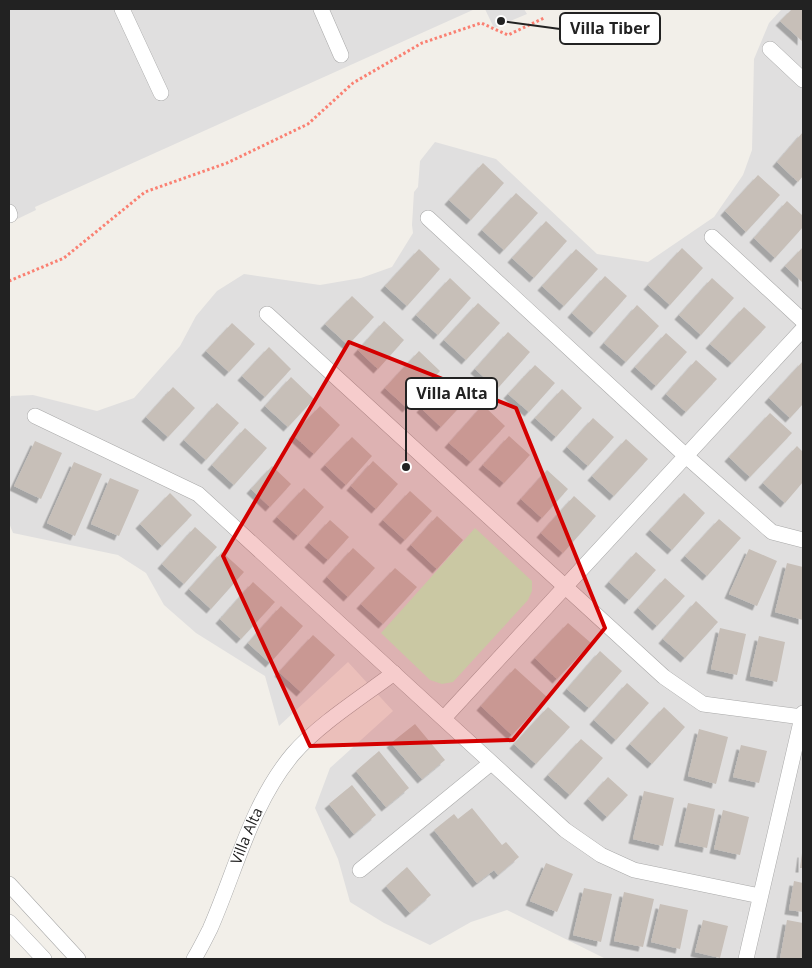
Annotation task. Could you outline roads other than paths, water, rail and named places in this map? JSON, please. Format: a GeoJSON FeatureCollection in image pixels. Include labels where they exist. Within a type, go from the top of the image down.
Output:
{"type":"FeatureCollection","features":[{"type":"Feature","properties":{"kind":"street"},"geometry":{"type":"LineString","coordinates":[[122,9],[161,93]]}},
{"type":"Feature","properties":{"kind":"street"},"geometry":{"type":"LineString","coordinates":[[321,9],[341,55]]}},
{"type":"Feature","properties":{"kind":"street"},"geometry":{"type":"LineString","coordinates":[[770,50],[803,80]]}},
{"type":"Feature","properties":{"kind":"street"},"geometry":{"type":"LineString","coordinates":[[428,218],[686,456],[772,532],[803,540]]}},
{"type":"Feature","properties":{"kind":"street"},"geometry":{"type":"LineString","coordinates":[[712,236],[803,321]]}},
{"type":"Feature","properties":{"kind":"street"},"geometry":{"type":"LineString","coordinates":[[267,314],[664,677],[703,704],[803,715],[746,959]]}},
{"type":"Feature","properties":{"kind":"street"},"geometry":{"type":"LineString","coordinates":[[444,718],[803,329]]}},
{"type":"Feature","properties":{"kind":"street"},"geometry":{"type":"LineString","coordinates":[[35,416],[198,494],[564,830],[601,855],[634,870],[760,896]]}},
{"type":"Feature","properties":{"kind":"street","name":"Villa Alta"},"geometry":{"type":"LineString","coordinates":[[194,959],[210,930],[250,825],[272,785],[294,754],[326,724],[394,672]]}},
{"type":"Feature","properties":{"kind":"street"},"geometry":{"type":"LineString","coordinates":[[360,870],[491,763]]}},
{"type":"Feature","properties":{"kind":"street"},"geometry":{"type":"LineString","coordinates":[[9,884],[78,959]]}},
{"type":"Feature","properties":{"kind":"street"},"geometry":{"type":"LineString","coordinates":[[9,922],[44,959]]}},
{"type":"Feature","properties":{"kind":"place","name":"Villa Tiber"},"geometry":{"type":"Point","coordinates":[501,21]}},
{"type":"Feature","properties":{"kind":"place","name":"Villa Alta"},"geometry":{"type":"Point","coordinates":[406,467]}}]}
